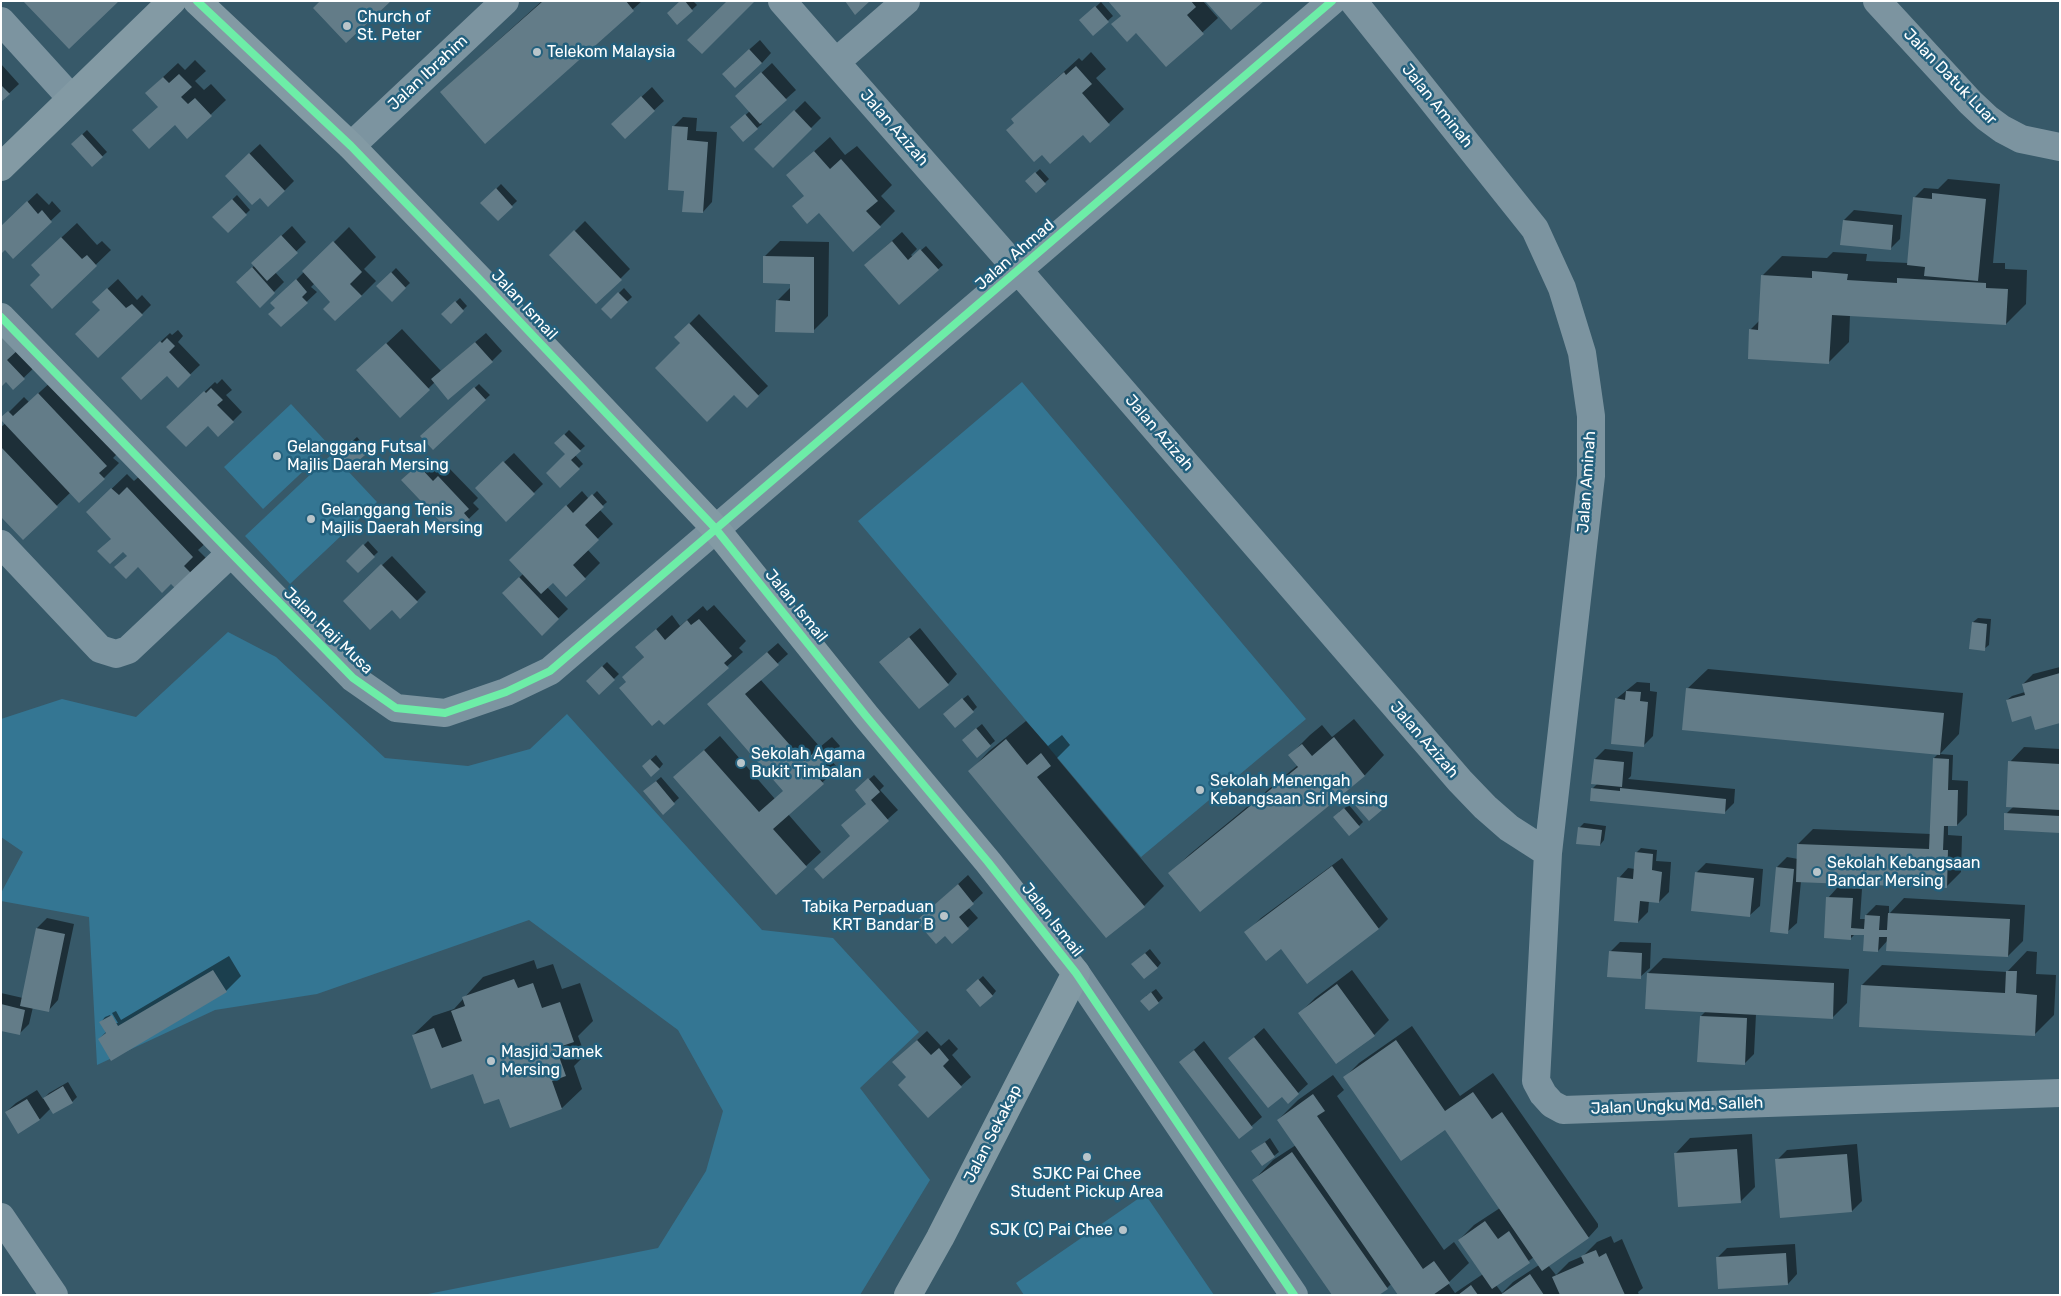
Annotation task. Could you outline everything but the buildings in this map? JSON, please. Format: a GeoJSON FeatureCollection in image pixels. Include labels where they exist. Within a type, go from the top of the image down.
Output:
{"type":"FeatureCollection","features":[{"type":"Feature","properties":{"kind":"street"},"geometry":{"type":"LineString","coordinates":[[1,167],[172,1]]}},
{"type":"Feature","properties":{"kind":"street","name":"Jalan Ismail"},"geometry":{"type":"LineString","coordinates":[[198,1],[351,146],[486,284],[715,528],[866,716],[988,862],[1076,973],[1294,1295]]}},
{"type":"Feature","properties":{"kind":"street","name":"Jalan Ibrahim"},"geometry":{"type":"LineString","coordinates":[[351,146],[505,1]]}},
{"type":"Feature","properties":{"kind":"street","name":"Jalan Azizah"},"geometry":{"type":"LineString","coordinates":[[782,1],[1018,270],[1460,781],[1509,828],[1548,853]]}},
{"type":"Feature","properties":{"kind":"street"},"geometry":{"type":"LineString","coordinates":[[836,62],[906,1]]}},
{"type":"Feature","properties":{"kind":"street","name":"Jalan Ahmad"},"geometry":{"type":"LineString","coordinates":[[715,528],[1332,1]]}},
{"type":"Feature","properties":{"kind":"street","name":"Jalan Aminah"},"geometry":{"type":"LineString","coordinates":[[1353,1],[1535,229],[1562,288],[1582,353],[1591,416],[1590,476],[1548,853]]}},
{"type":"Feature","properties":{"kind":"street","name":"Jalan Datuk Luar"},"geometry":{"type":"LineString","coordinates":[[1877,1],[1987,118],[2021,139],[2060,147]]}},
{"type":"Feature","properties":{"kind":"street"},"geometry":{"type":"LineString","coordinates":[[1,21],[71,98]]}},
{"type":"Feature","properties":{"kind":"street","name":"Jalan Haji Musa"},"geometry":{"type":"LineString","coordinates":[[1,317],[353,678],[396,708],[445,713],[506,692],[550,671],[715,528]]}},
{"type":"Feature","properties":{"kind":"street"},"geometry":{"type":"LineString","coordinates":[[1,544],[100,649],[116,654],[128,650],[231,553]]}},
{"type":"Feature","properties":{"kind":"street","name":"Jalan Ungku Md. Salleh"},"geometry":{"type":"LineString","coordinates":[[1548,853],[1536,1081],[1547,1099],[1563,1110],[2060,1094]]}},
{"type":"Feature","properties":{"kind":"street","name":"Jalan Sekakap"},"geometry":{"type":"LineString","coordinates":[[908,1295],[940,1238],[1076,973]]}},
{"type":"Feature","properties":{"kind":"street"},"geometry":{"type":"LineString","coordinates":[[1,1217],[54,1295]]}},
{"type":"Feature","properties":{"kind":"shaded area"},"geometry":{"type":"Polygon","coordinates":[[[1022,382],[1306,719],[1141,857],[858,521],[1022,382]]]}},
{"type":"Feature","properties":{"kind":"shaded area","name":"Gelanggang Futsal Majlis Daerah Mersing"},"geometry":{"type":"Polygon","coordinates":[[[291,404],[330,446],[263,509],[224,467],[291,404]]]}},
{"type":"Feature","properties":{"kind":"shaded area","name":"Gelanggang Tenis Majlis Daerah Mersing"},"geometry":{"type":"Polygon","coordinates":[[[332,454],[377,502],[290,584],[245,536],[332,454]]]}},
{"type":"Feature","properties":{"kind":"shaded area"},"geometry":{"type":"Polygon","coordinates":[[[228,632],[276,657],[385,758],[468,766],[530,749],[567,714],[762,930],[833,938],[919,1032],[860,1088],[930,1180],[860,1295],[423,1295],[658,1248],[706,1171],[723,1111],[678,1030],[529,920],[317,994],[215,1010],[97,1065],[89,917],[1,901],[1,893],[23,852],[1,837],[1,719],[62,699],[136,717],[228,632]]]}},
{"type":"Feature","properties":{"kind":"shaded area"},"geometry":{"type":"Polygon","coordinates":[[[1145,1194],[1214,1295],[1024,1295],[1016,1283],[1145,1194]]]}},
{"type":"Feature","properties":{"kind":"cycle path"},"geometry":{"type":"LineString","coordinates":[[197,1],[351,146],[715,528],[866,716],[988,862],[1076,973],[1294,1295]]}},
{"type":"Feature","properties":{"kind":"cycle path"},"geometry":{"type":"LineString","coordinates":[[1,317],[353,678],[396,708],[445,713],[506,692],[550,671],[1332,1]]}},
{"type":"Feature","properties":{"kind":"place","name":"Church of St. Peter"},"geometry":{"type":"Point","coordinates":[347,26]}},
{"type":"Feature","properties":{"kind":"place","name":"Telekom Malaysia"},"geometry":{"type":"Point","coordinates":[537,52]}},
{"type":"Feature","properties":{"kind":"place","name":"Gelanggang Futsal Majlis Daerah Mersing"},"geometry":{"type":"Point","coordinates":[277,456]}},
{"type":"Feature","properties":{"kind":"place","name":"Gelanggang Tenis Majlis Daerah Mersing"},"geometry":{"type":"Point","coordinates":[311,519]}},
{"type":"Feature","properties":{"kind":"place","name":"Sekolah Agama Bukit Timbalan"},"geometry":{"type":"Point","coordinates":[741,763]}},
{"type":"Feature","properties":{"kind":"place","name":"Sekolah Menengah Kebangsaan Sri Mersing"},"geometry":{"type":"Point","coordinates":[1200,790]}},
{"type":"Feature","properties":{"kind":"place","name":"Sekolah Kebangsaan Bandar Mersing"},"geometry":{"type":"Point","coordinates":[1817,872]}},
{"type":"Feature","properties":{"kind":"place","name":"Tabika Perpaduan KRT Bandar B"},"geometry":{"type":"Point","coordinates":[944,916]}},
{"type":"Feature","properties":{"kind":"place","name":"Masjid Jamek Mersing"},"geometry":{"type":"Point","coordinates":[491,1061]}},
{"type":"Feature","properties":{"kind":"place","name":"SJKC Pai Chee Student Pickup Area"},"geometry":{"type":"Point","coordinates":[1087,1157]}},
{"type":"Feature","properties":{"kind":"place","name":"SJK (C) Pai Chee"},"geometry":{"type":"Point","coordinates":[1123,1230]}}]}
